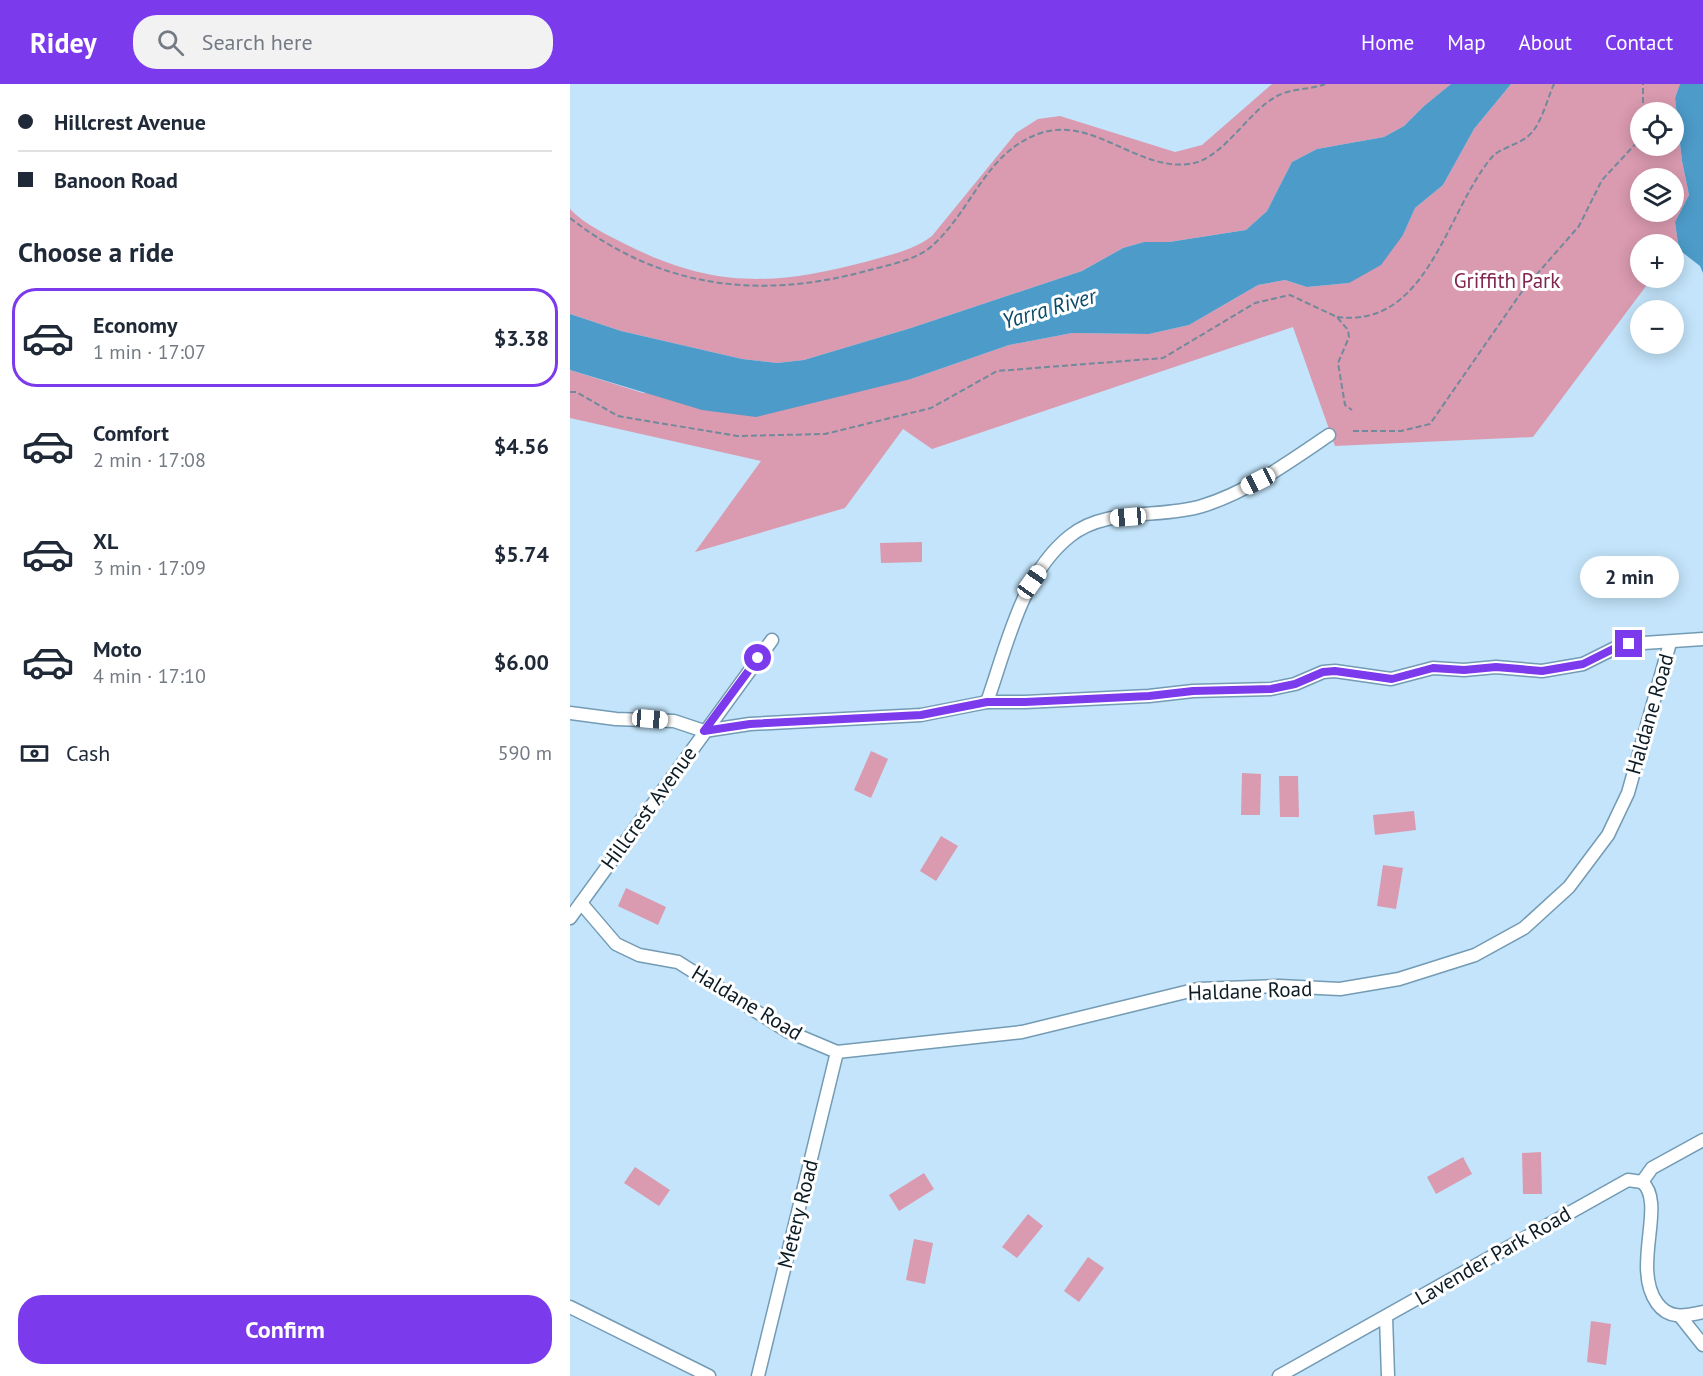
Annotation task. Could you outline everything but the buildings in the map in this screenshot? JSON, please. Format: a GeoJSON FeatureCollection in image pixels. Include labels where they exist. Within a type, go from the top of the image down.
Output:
{"type":"FeatureCollection","features":[{"type":"Feature","properties":{"kind":"street"},"geometry":{"type":"LineString","coordinates":[[987,702],[1022,603],[1032,582],[1047,560],[1070,536],[1105,519],[1176,512],[1232,495],[1329,435]]}},
{"type":"Feature","properties":{"kind":"street"},"geometry":{"type":"LineString","coordinates":[[570,714],[616,719],[674,721],[704,731],[750,724],[921,715],[987,702],[1271,689],[1295,684],[1323,672],[1335,671],[1392,679],[1433,668],[1464,670],[1496,667],[1542,671],[1583,664],[1617,647],[1703,639]]}},
{"type":"Feature","properties":{"kind":"street","name":"Hillcrest Avenue"},"geometry":{"type":"LineString","coordinates":[[570,918],[772,640]]}},
{"type":"Feature","properties":{"kind":"street","name":"Haldane Road"},"geometry":{"type":"LineString","coordinates":[[581,903],[616,944],[639,955],[678,962],[787,1031],[837,1052],[1022,1032],[1198,989],[1279,986],[1340,989],[1399,979],[1475,954],[1524,928],[1569,887],[1608,835],[1628,793],[1670,643]]}},
{"type":"Feature","properties":{"kind":"street","name":"Metery Road"},"geometry":{"type":"LineString","coordinates":[[758,1376],[837,1052]]}},
{"type":"Feature","properties":{"kind":"street"},"geometry":{"type":"LineString","coordinates":[[1703,1140],[1652,1168],[1642,1182],[1650,1192],[1651,1204],[1645,1268],[1647,1285],[1662,1309],[1682,1316],[1703,1312]]}},
{"type":"Feature","properties":{"kind":"street","name":"Lavender Park Road"},"geometry":{"type":"LineString","coordinates":[[1279,1376],[1620,1184],[1632,1180],[1642,1182]]}},
{"type":"Feature","properties":{"kind":"street"},"geometry":{"type":"LineString","coordinates":[[570,1307],[709,1376]]}},
{"type":"Feature","properties":{"kind":"street"},"geometry":{"type":"LineString","coordinates":[[1682,1316],[1703,1345]]}},
{"type":"Feature","properties":{"kind":"street"},"geometry":{"type":"LineString","coordinates":[[1386,1317],[1388,1376]]}},
{"type":"Feature","properties":{"kind":"path"},"geometry":{"type":"LineString","coordinates":[[570,218],[622,251],[688,277],[736,286],[812,284],[888,265],[926,251],[945,232],[998,160],[1011,148],[1036,135],[1052,130],[1071,130],[1163,163],[1190,164],[1208,158],[1277,96],[1325,84]]}},
{"type":"Feature","properties":{"kind":"path"},"geometry":{"type":"LineString","coordinates":[[570,392],[576,392],[618,416],[737,436],[825,434],[930,408],[997,371],[1163,358],[1255,303],[1290,295],[1337,317],[1358,320],[1371,317],[1405,297],[1433,260],[1472,186],[1493,155],[1529,136],[1534,129],[1554,84]]}},
{"type":"Feature","properties":{"kind":"path"},"geometry":{"type":"LineString","coordinates":[[1643,84],[1643,102]]}},
{"type":"Feature","properties":{"kind":"path"},"geometry":{"type":"LineString","coordinates":[[1353,431],[1401,431],[1430,424],[1523,290],[1579,226],[1602,180],[1630,150]]}},
{"type":"Feature","properties":{"kind":"path"},"geometry":{"type":"LineString","coordinates":[[1337,317],[1348,330],[1349,337],[1338,363],[1345,405],[1352,410]]}},
{"type":"Feature","properties":{"kind":"green space"},"geometry":{"type":"Polygon","coordinates":[[[1272,84],[1451,84],[1404,126],[1384,137],[1317,149],[1292,162],[1267,211],[1246,230],[1169,242],[1144,242],[1123,248],[1082,271],[911,328],[804,360],[777,363],[742,359],[621,331],[570,314],[570,209],[590,225],[627,245],[688,269],[716,276],[744,279],[802,276],[883,257],[908,249],[932,236],[1016,133],[1038,119],[1060,116],[1175,152],[1202,145],[1272,84]]]}},
{"type":"Feature","properties":{"kind":"green space","name":"Griffith Park"},"geometry":{"type":"Polygon","coordinates":[[[1511,84],[1680,84],[1675,102],[1630,102],[1630,156],[1681,156],[1683,168],[1630,168],[1630,222],[1675,222],[1677,234],[1630,234],[1630,288],[1645,288],[1636,300],[1630,300],[1630,307],[1533,437],[1335,446],[1293,327],[932,449],[903,429],[845,508],[695,552],[761,461],[570,418],[570,370],[643,393],[911,379],[1009,345],[1072,333],[1149,334],[1189,325],[1258,285],[1285,280],[1307,287],[1349,283],[1403,235],[1415,208],[1443,185],[1474,129],[1511,84]]]}},
{"type":"Feature","properties":{"kind":"green space","name":"Griffith Park"},"geometry":{"type":"Polygon","coordinates":[[[1684,171],[1689,195],[1684,205],[1684,171]]]}},
{"type":"Feature","properties":{"kind":"green space"},"geometry":{"type":"Polygon","coordinates":[[[922,542],[922,562],[881,563],[880,543],[922,542]]]}},
{"type":"Feature","properties":{"kind":"green space"},"geometry":{"type":"Polygon","coordinates":[[[871,751],[888,759],[871,798],[854,790],[871,751]]]}},
{"type":"Feature","properties":{"kind":"green space"},"geometry":{"type":"Polygon","coordinates":[[[1242,773],[1261,774],[1260,815],[1241,815],[1242,773]]]}},
{"type":"Feature","properties":{"kind":"green space"},"geometry":{"type":"Polygon","coordinates":[[[1279,776],[1298,776],[1299,817],[1280,817],[1279,776]]]}},
{"type":"Feature","properties":{"kind":"green space"},"geometry":{"type":"Polygon","coordinates":[[[1414,811],[1416,830],[1375,835],[1373,815],[1414,811]]]}},
{"type":"Feature","properties":{"kind":"green space"},"geometry":{"type":"Polygon","coordinates":[[[941,836],[958,846],[936,881],[920,871],[941,836]]]}},
{"type":"Feature","properties":{"kind":"green space"},"geometry":{"type":"Polygon","coordinates":[[[1383,865],[1403,868],[1396,909],[1377,906],[1383,865]]]}},
{"type":"Feature","properties":{"kind":"green space"},"geometry":{"type":"Polygon","coordinates":[[[626,888],[666,907],[658,925],[618,906],[626,888]]]}},
{"type":"Feature","properties":{"kind":"green space"},"geometry":{"type":"Polygon","coordinates":[[[1541,1152],[1542,1194],[1523,1194],[1522,1153],[1541,1152]]]}},
{"type":"Feature","properties":{"kind":"green space"},"geometry":{"type":"Polygon","coordinates":[[[1463,1157],[1472,1174],[1436,1194],[1427,1177],[1463,1157]]]}},
{"type":"Feature","properties":{"kind":"green space"},"geometry":{"type":"Polygon","coordinates":[[[635,1167],[670,1190],[659,1206],[624,1183],[635,1167]]]}},
{"type":"Feature","properties":{"kind":"green space"},"geometry":{"type":"Polygon","coordinates":[[[924,1173],[934,1189],[899,1211],[889,1195],[924,1173]]]}},
{"type":"Feature","properties":{"kind":"green space"},"geometry":{"type":"Polygon","coordinates":[[[1028,1214],[1043,1226],[1017,1258],[1002,1247],[1028,1214]]]}},
{"type":"Feature","properties":{"kind":"green space"},"geometry":{"type":"Polygon","coordinates":[[[914,1239],[933,1243],[925,1284],[906,1280],[914,1239]]]}},
{"type":"Feature","properties":{"kind":"green space"},"geometry":{"type":"Polygon","coordinates":[[[1088,1257],[1104,1268],[1079,1302],[1064,1291],[1088,1257]]]}},
{"type":"Feature","properties":{"kind":"green space"},"geometry":{"type":"Polygon","coordinates":[[[1591,1321],[1611,1324],[1606,1365],[1587,1362],[1591,1321]]]}},
{"type":"Feature","properties":{"kind":"water","name":"Yarra River"},"geometry":{"type":"Polygon","coordinates":[[[1451,84],[1511,84],[1474,129],[1443,185],[1415,208],[1403,235],[1381,265],[1349,283],[1307,287],[1285,280],[1258,285],[1189,325],[1149,334],[1072,333],[1009,345],[911,379],[756,417],[702,410],[570,370],[570,314],[621,331],[742,359],[777,363],[804,360],[911,328],[1082,271],[1123,248],[1144,242],[1169,242],[1246,230],[1267,211],[1292,162],[1317,149],[1384,137],[1404,126],[1451,84]]]}},
{"type":"Feature","properties":{"kind":"water"},"geometry":{"type":"Polygon","coordinates":[[[1680,84],[1703,84],[1703,273],[1700,266],[1684,254],[1684,234],[1677,234],[1675,222],[1684,222],[1684,205],[1689,195],[1681,156],[1684,156],[1684,102],[1675,102],[1680,84]]]}},
{"type":"Feature","properties":{"kind":"route"},"geometry":{"type":"LineString","coordinates":[[758,658],[704,731],[750,724],[921,715],[987,702],[1271,689],[1295,684],[1323,672],[1335,671],[1392,679],[1408,676],[1425,668],[1464,670],[1496,667],[1542,671],[1583,664],[1617,647],[1629,644]]}}]}
